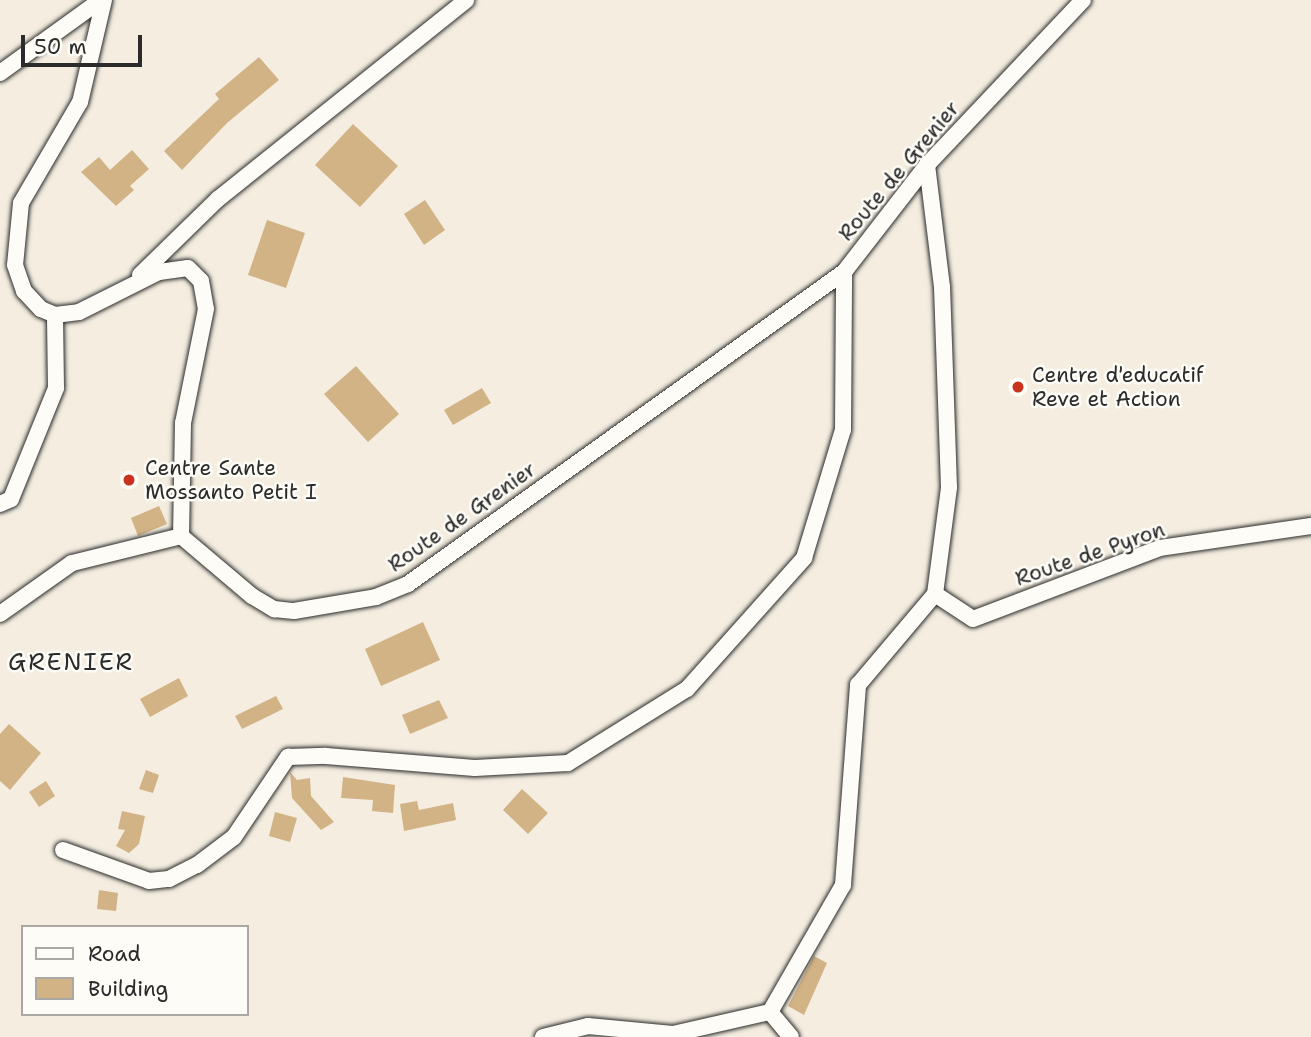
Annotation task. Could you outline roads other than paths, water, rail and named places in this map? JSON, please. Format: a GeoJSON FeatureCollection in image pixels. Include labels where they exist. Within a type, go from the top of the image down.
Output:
{"type":"FeatureCollection","features":[{"type":"Feature","properties":{"kind":"street"},"geometry":{"type":"LineString","coordinates":[[0,73],[102,0]]}},
{"type":"Feature","properties":{"kind":"street"},"geometry":{"type":"LineString","coordinates":[[0,614],[72,563],[181,536],[183,423],[206,309],[201,281],[188,268],[174,268],[128,286],[79,312],[55,315],[41,309],[24,291],[15,265],[21,203],[80,102],[102,0]]}},
{"type":"Feature","properties":{"kind":"street"},"geometry":{"type":"LineString","coordinates":[[128,286],[218,200],[466,0]]}},
{"type":"Feature","properties":{"kind":"street","name":"Route de Grenier"},"geometry":{"type":"LineString","coordinates":[[181,536],[218,571],[274,609],[294,611],[376,597],[408,584],[844,272],[927,165],[1083,0]]}},
{"type":"Feature","properties":{"kind":"street"},"geometry":{"type":"LineString","coordinates":[[543,1037],[588,1026],[673,1034],[770,1012],[844,885],[858,685],[935,594],[949,487],[943,286],[927,165]]}},
{"type":"Feature","properties":{"kind":"street"},"geometry":{"type":"LineString","coordinates":[[63,850],[149,881],[169,878],[197,865],[234,837],[288,758],[326,756],[475,768],[568,763],[687,689],[804,558],[842,430],[844,272]]}},
{"type":"Feature","properties":{"kind":"street"},"geometry":{"type":"LineString","coordinates":[[0,504],[11,499],[56,388],[55,315]]}},
{"type":"Feature","properties":{"kind":"street","name":"Route de Pyron"},"geometry":{"type":"LineString","coordinates":[[935,594],[973,620],[1160,548],[1311,526]]}},
{"type":"Feature","properties":{"kind":"street"},"geometry":{"type":"LineString","coordinates":[[770,1012],[791,1037]]}},
{"type":"Feature","properties":{"kind":"place","name":"Centre d'educatif Reve et Action"},"geometry":{"type":"Point","coordinates":[1018,387]}},
{"type":"Feature","properties":{"kind":"place","name":"Centre Sante Mossanto Petit I"},"geometry":{"type":"Point","coordinates":[129,480]}},
{"type":"Feature","properties":{"kind":"district","name":"GRENIER"},"geometry":{"type":"Point","coordinates":[71,663]}}]}
